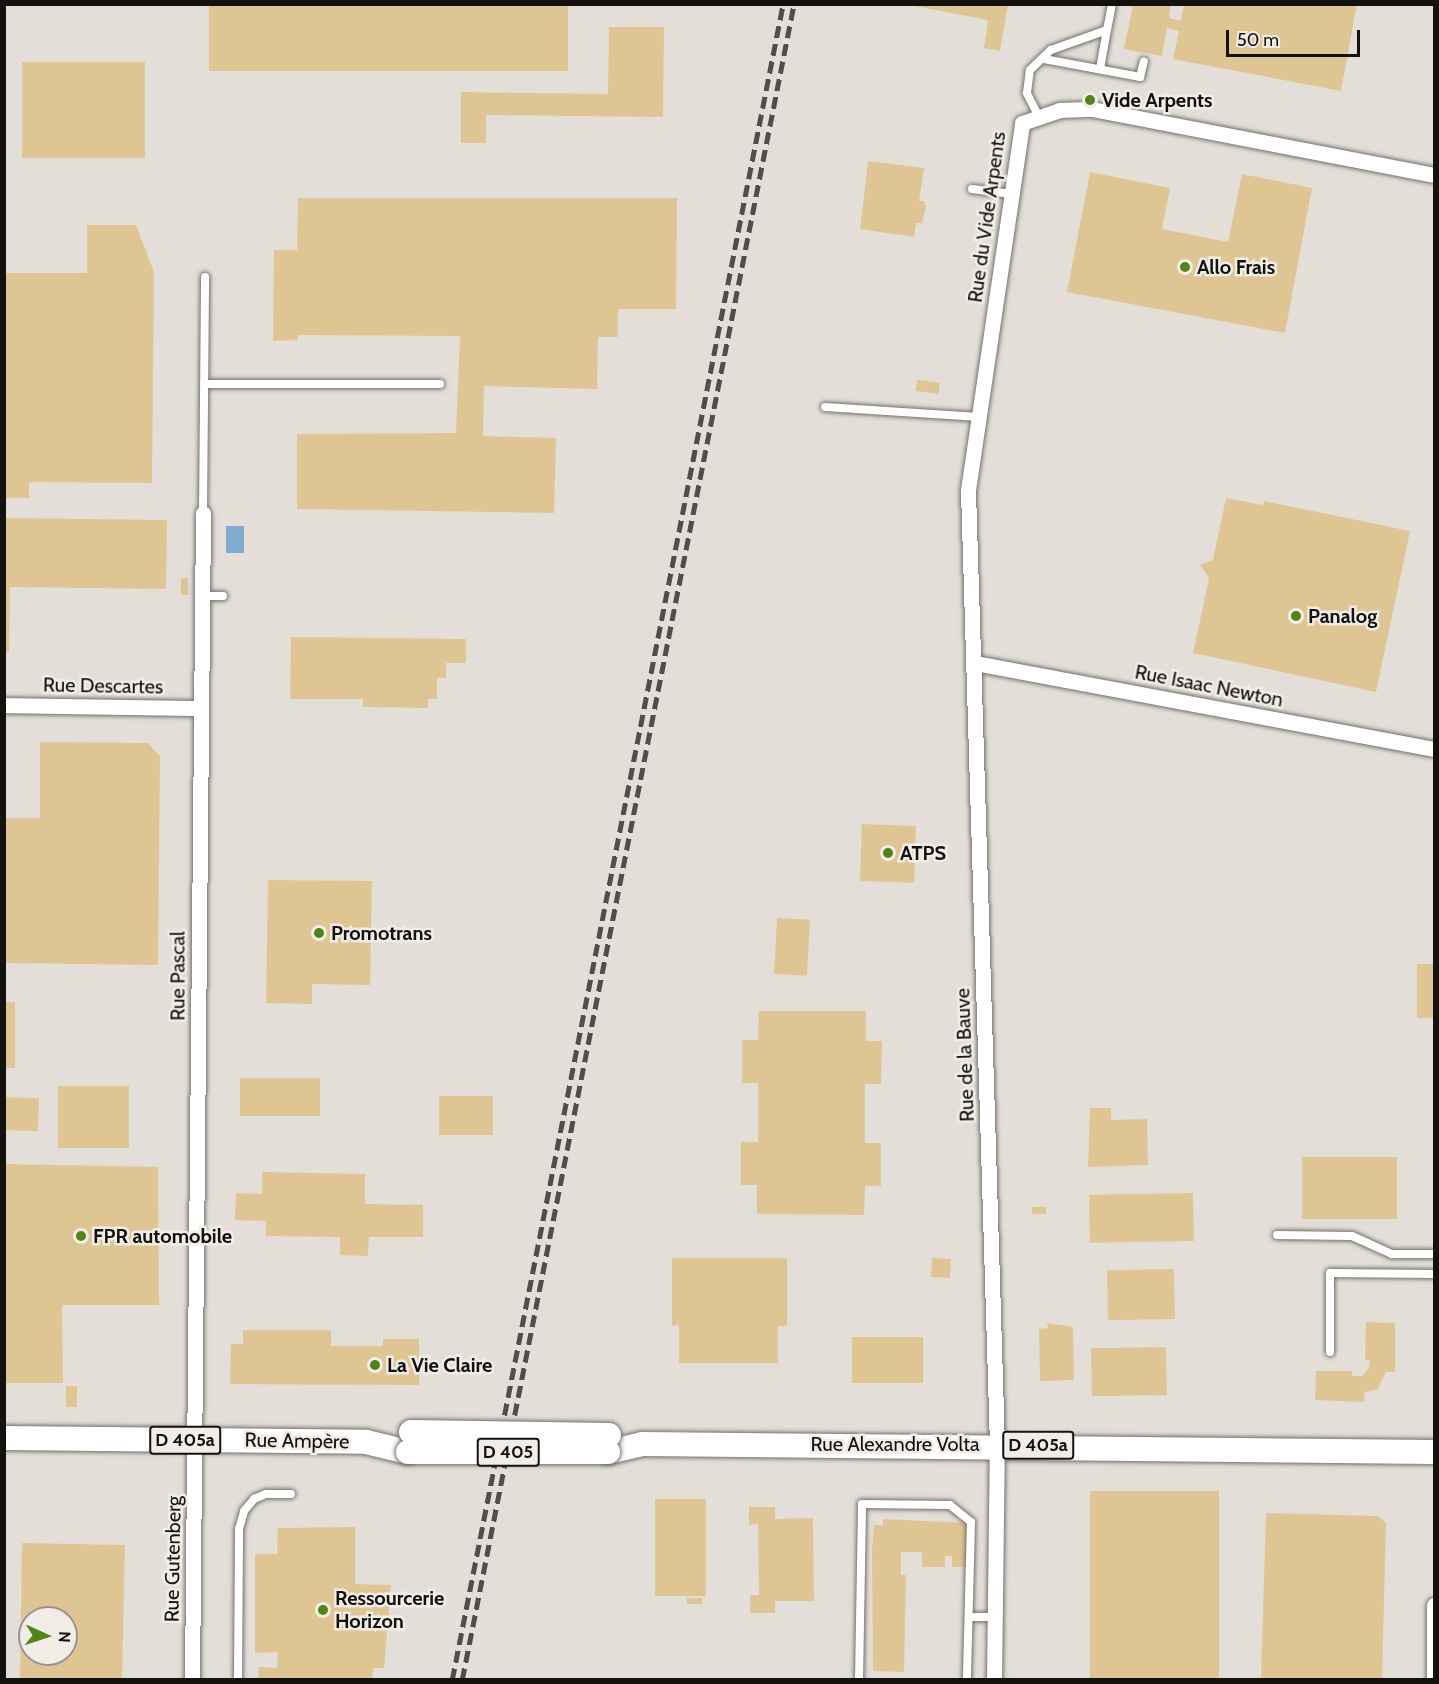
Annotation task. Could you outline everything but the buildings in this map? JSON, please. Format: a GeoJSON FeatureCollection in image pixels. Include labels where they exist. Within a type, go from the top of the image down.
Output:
{"type":"FeatureCollection","features":[{"type":"Feature","properties":{"kind":"main road","name":"Rue Ampère"},"geometry":{"type":"LineString","coordinates":[[4,1438],[409,1442]]}},
{"type":"Feature","properties":{"kind":"main road","name":"D 405"},"geometry":{"type":"LineString","coordinates":[[409,1442],[609,1443]]}},
{"type":"Feature","properties":{"kind":"main road","name":"Rue Alexandre Volta"},"geometry":{"type":"LineString","coordinates":[[609,1443],[997,1445],[1434,1452]]}},
{"type":"Feature","properties":{"kind":"street","name":"Rue du Vide Arpents"},"geometry":{"type":"LineString","coordinates":[[975,663],[968,490],[1022,123],[1059,110],[1092,109],[1434,175]]}},
{"type":"Feature","properties":{"kind":"street","name":"Rue Pascal"},"geometry":{"type":"LineString","coordinates":[[194,1440],[203,513]]}},
{"type":"Feature","properties":{"kind":"street","name":"Rue Isaac Newton"},"geometry":{"type":"LineString","coordinates":[[975,663],[1434,749]]}},
{"type":"Feature","properties":{"kind":"street","name":"Rue de la Bauve"},"geometry":{"type":"LineString","coordinates":[[975,663],[997,1445],[994,1680]]}},
{"type":"Feature","properties":{"kind":"street","name":"Rue Descartes"},"geometry":{"type":"LineString","coordinates":[[4,705],[201,708]]}},
{"type":"Feature","properties":{"kind":"street","name":"Rue Gutenberg"},"geometry":{"type":"LineString","coordinates":[[192,1680],[194,1440]]}},
{"type":"Feature","properties":{"kind":"street"},"geometry":{"type":"LineString","coordinates":[[1434,1605],[1434,1680]]}},
{"type":"Feature","properties":{"kind":"lane"},"geometry":{"type":"LineString","coordinates":[[1100,69],[1112,4]]}},
{"type":"Feature","properties":{"kind":"lane"},"geometry":{"type":"LineString","coordinates":[[1039,117],[1027,93],[1030,70],[1051,50],[1107,30]]}},
{"type":"Feature","properties":{"kind":"lane"},"geometry":{"type":"LineString","coordinates":[[1044,59],[1140,76],[1144,61]]}},
{"type":"Feature","properties":{"kind":"lane"},"geometry":{"type":"LineString","coordinates":[[972,189],[1012,194]]}},
{"type":"Feature","properties":{"kind":"lane"},"geometry":{"type":"LineString","coordinates":[[203,513],[205,277]]}},
{"type":"Feature","properties":{"kind":"lane"},"geometry":{"type":"LineString","coordinates":[[204,384],[440,384]]}},
{"type":"Feature","properties":{"kind":"lane"},"geometry":{"type":"LineString","coordinates":[[825,407],[979,417]]}},
{"type":"Feature","properties":{"kind":"lane"},"geometry":{"type":"LineString","coordinates":[[202,596],[223,596]]}},
{"type":"Feature","properties":{"kind":"lane"},"geometry":{"type":"LineString","coordinates":[[1277,1235],[1352,1236],[1392,1254],[1434,1254]]}},
{"type":"Feature","properties":{"kind":"lane"},"geometry":{"type":"LineString","coordinates":[[1330,1352],[1330,1273],[1434,1274]]}},
{"type":"Feature","properties":{"kind":"lane"},"geometry":{"type":"LineString","coordinates":[[238,1680],[239,1529],[244,1511],[254,1499],[266,1494],[291,1494]]}},
{"type":"Feature","properties":{"kind":"lane"},"geometry":{"type":"LineString","coordinates":[[860,1680],[862,1504],[950,1505],[971,1522],[967,1680]]}},
{"type":"Feature","properties":{"kind":"lane"},"geometry":{"type":"LineString","coordinates":[[969,1617],[995,1617]]}},
{"type":"Feature","properties":{"kind":"water"},"geometry":{"type":"Polygon","coordinates":[[[226,526],[244,526],[244,553],[226,553],[226,526]]]}},
{"type":"Feature","properties":{"kind":"railway"},"geometry":{"type":"LineString","coordinates":[[452,1680],[783,4]]}},
{"type":"Feature","properties":{"kind":"railway"},"geometry":{"type":"LineString","coordinates":[[462,1680],[794,4]]}},
{"type":"Feature","properties":{"kind":"place","name":"Vide Arpents"},"geometry":{"type":"Point","coordinates":[1090,100]}},
{"type":"Feature","properties":{"kind":"place","name":"Allo Frais"},"geometry":{"type":"Point","coordinates":[1185,267]}},
{"type":"Feature","properties":{"kind":"place","name":"Panalog"},"geometry":{"type":"Point","coordinates":[1296,616]}},
{"type":"Feature","properties":{"kind":"place","name":"ATPS"},"geometry":{"type":"Point","coordinates":[888,853]}},
{"type":"Feature","properties":{"kind":"place","name":"Promotrans"},"geometry":{"type":"Point","coordinates":[319,933]}},
{"type":"Feature","properties":{"kind":"place","name":"FPR automobile"},"geometry":{"type":"Point","coordinates":[81,1236]}},
{"type":"Feature","properties":{"kind":"place","name":"La Vie Claire"},"geometry":{"type":"Point","coordinates":[375,1365]}},
{"type":"Feature","properties":{"kind":"place","name":"Ressourcerie Horizon"},"geometry":{"type":"Point","coordinates":[323,1610]}}]}
